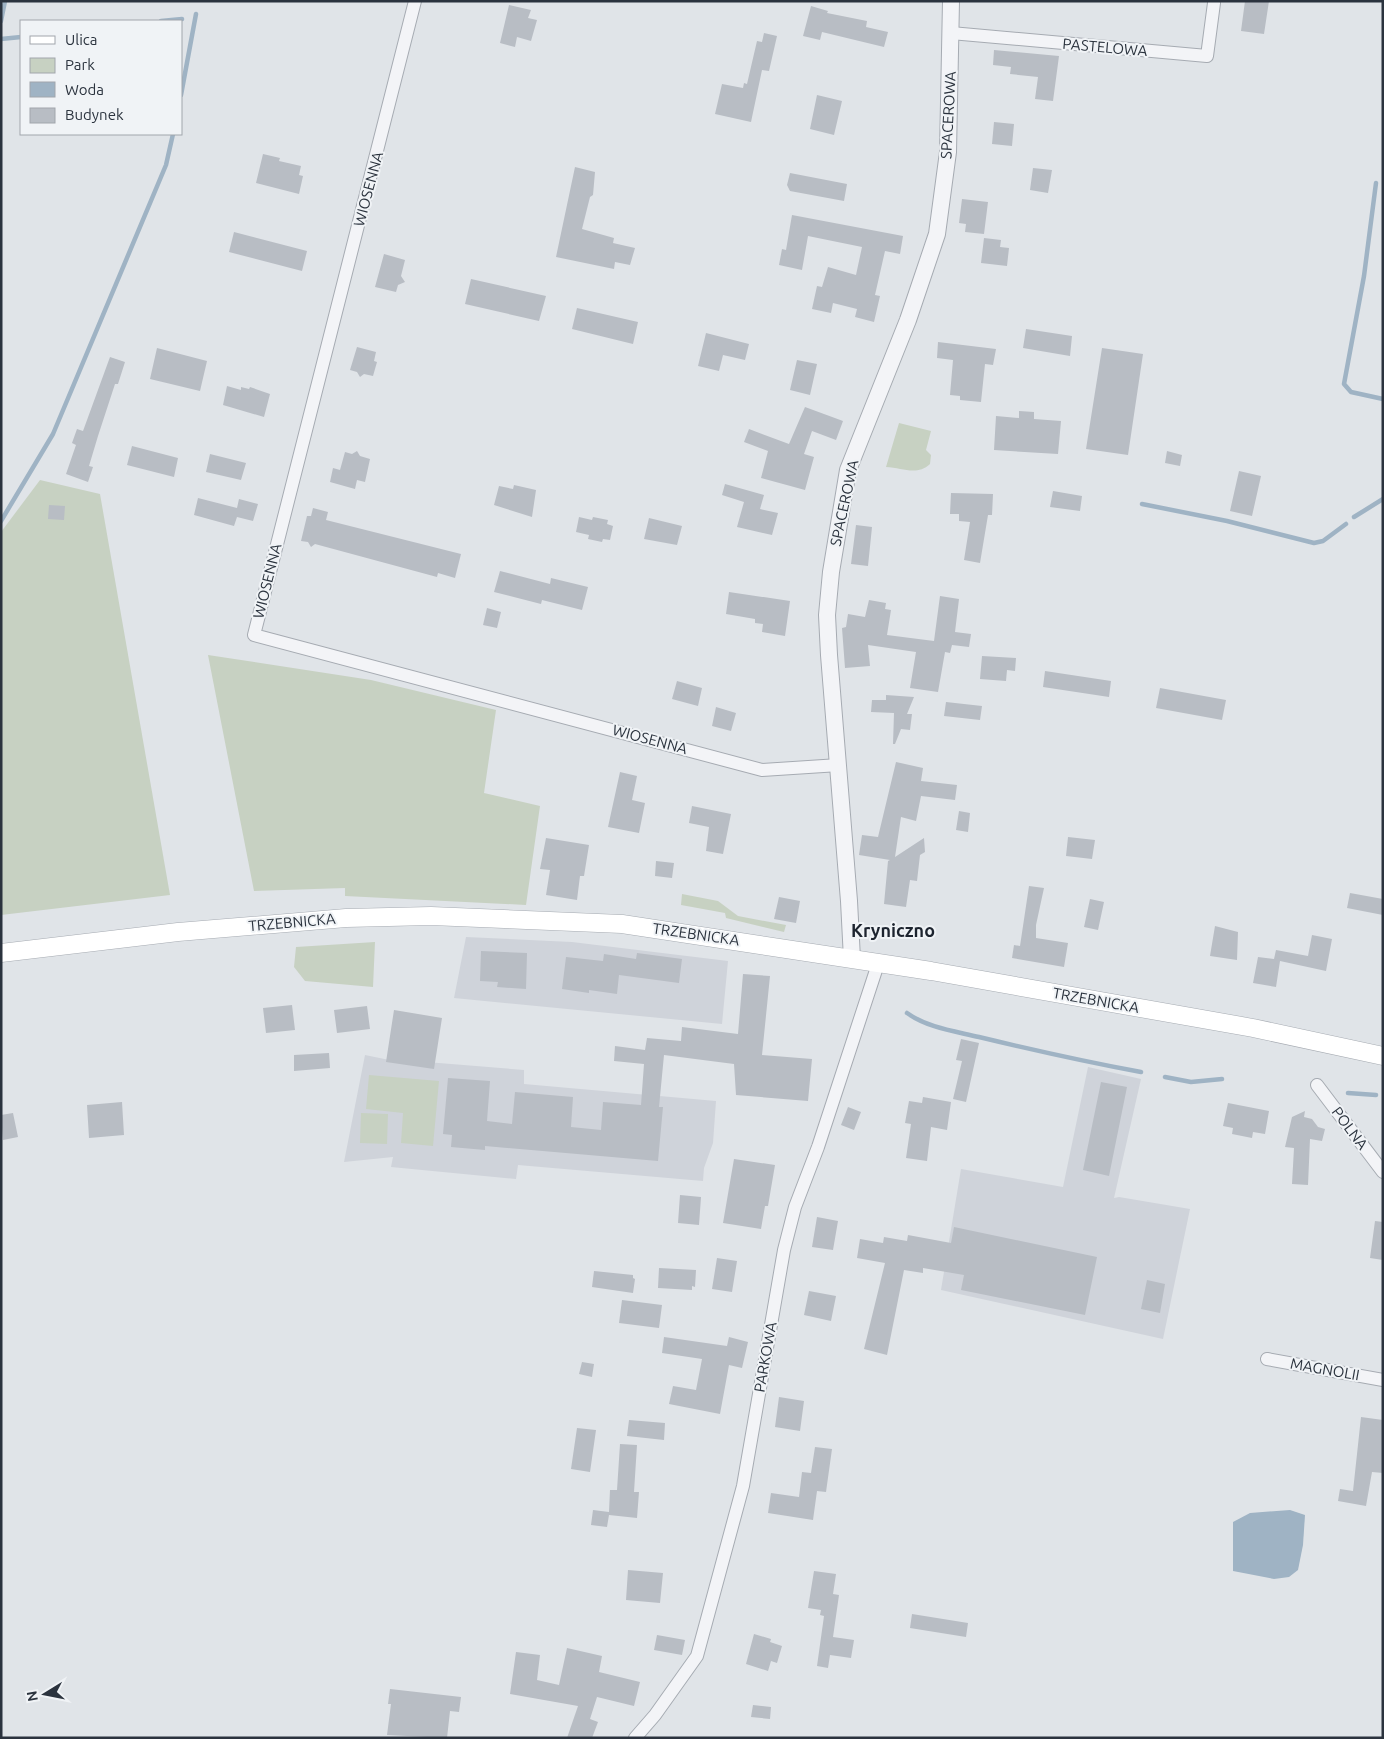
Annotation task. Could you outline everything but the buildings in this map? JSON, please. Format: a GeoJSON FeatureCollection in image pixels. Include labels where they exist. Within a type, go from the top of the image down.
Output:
{"type":"FeatureCollection","features":[{"type":"Feature","properties":{"kind":"main road","name":"TRZEBNICKA"},"geometry":{"type":"LineString","coordinates":[[1,953],[178,932],[346,918],[413,916],[622,924],[852,959],[1253,1028],[1383,1056]]}},
{"type":"Feature","properties":{"kind":"street","name":"WIOSENNA"},"geometry":{"type":"LineString","coordinates":[[415,1],[254,635],[762,770],[839,765]]}},
{"type":"Feature","properties":{"kind":"street","name":"SPACEROWA"},"geometry":{"type":"LineString","coordinates":[[852,959],[839,765],[833,724],[827,615],[836,533],[848,470],[908,320],[937,234],[948,152],[951,1]]}},
{"type":"Feature","properties":{"kind":"street","name":"PASTELOWA"},"geometry":{"type":"LineString","coordinates":[[951,33],[1207,56],[1214,3]]}},
{"type":"Feature","properties":{"kind":"street","name":"PARKOWA"},"geometry":{"type":"LineString","coordinates":[[635,1738],[655,1716],[697,1656],[743,1486],[784,1250],[792,1215],[818,1147],[878,964]]}},
{"type":"Feature","properties":{"kind":"street","name":"POLNA"},"geometry":{"type":"LineString","coordinates":[[1317,1085],[1383,1172]]}},
{"type":"Feature","properties":{"kind":"street","name":"MAGNOLII"},"geometry":{"type":"LineString","coordinates":[[1267,1359],[1383,1380]]}},
{"type":"Feature","properties":{"kind":"shaded area"},"geometry":{"type":"Polygon","coordinates":[[[466,937],[572,942],[728,961],[722,1024],[454,998],[466,937]]]}},
{"type":"Feature","properties":{"kind":"shaded area"},"geometry":{"type":"Polygon","coordinates":[[[365,1055],[399,1062],[414,1061],[524,1070],[524,1084],[716,1101],[713,1143],[704,1168],[703,1181],[518,1165],[516,1179],[391,1167],[393,1157],[344,1162],[365,1055]]]}},
{"type":"Feature","properties":{"kind":"shaded area"},"geometry":{"type":"Polygon","coordinates":[[[1088,1067],[1141,1079],[1114,1198],[1119,1197],[1190,1209],[1163,1339],[941,1290],[961,1169],[1063,1187],[1088,1067]]]}},
{"type":"Feature","properties":{"kind":"green space"},"geometry":{"type":"Polygon","coordinates":[[[899,423],[931,431],[926,450],[931,455],[930,464],[925,468],[910,470],[886,467],[899,423]]]}},
{"type":"Feature","properties":{"kind":"green space"},"geometry":{"type":"Polygon","coordinates":[[[40,480],[100,494],[170,895],[1,915],[1,532],[40,480]]]}},
{"type":"Feature","properties":{"kind":"green space"},"geometry":{"type":"Polygon","coordinates":[[[208,655],[371,680],[496,710],[484,793],[540,806],[526,905],[345,896],[345,888],[254,891],[208,655]]]}},
{"type":"Feature","properties":{"kind":"green space"},"geometry":{"type":"Polygon","coordinates":[[[682,894],[718,901],[738,916],[786,925],[784,932],[726,918],[725,913],[681,905],[682,894]]]}},
{"type":"Feature","properties":{"kind":"green space"},"geometry":{"type":"Polygon","coordinates":[[[375,942],[373,987],[305,981],[294,967],[296,947],[375,942]]]}},
{"type":"Feature","properties":{"kind":"green space"},"geometry":{"type":"Polygon","coordinates":[[[369,1075],[439,1081],[433,1146],[401,1143],[403,1113],[366,1109],[369,1075]]]}},
{"type":"Feature","properties":{"kind":"green space"},"geometry":{"type":"Polygon","coordinates":[[[361,1113],[388,1114],[387,1144],[360,1143],[361,1113]]]}},
{"type":"Feature","properties":{"kind":"water"},"geometry":{"type":"Polygon","coordinates":[[[1290,1510],[1305,1515],[1303,1545],[1298,1570],[1289,1577],[1274,1579],[1233,1571],[1233,1522],[1250,1513],[1290,1510]]]}},
{"type":"Feature","properties":{"kind":"waterway"},"geometry":{"type":"LineString","coordinates":[[1,21],[5,1]]}},
{"type":"Feature","properties":{"kind":"waterway"},"geometry":{"type":"LineString","coordinates":[[182,90],[196,14]]}},
{"type":"Feature","properties":{"kind":"waterway"},"geometry":{"type":"LineString","coordinates":[[172,20],[182,19]]}},
{"type":"Feature","properties":{"kind":"waterway"},"geometry":{"type":"LineString","coordinates":[[1,39],[20,37]]}},
{"type":"Feature","properties":{"kind":"waterway"},"geometry":{"type":"LineString","coordinates":[[1,521],[53,434],[166,165],[173,135]]}},
{"type":"Feature","properties":{"kind":"waterway"},"geometry":{"type":"LineString","coordinates":[[1376,183],[1364,276],[1344,384],[1351,392],[1383,399]]}},
{"type":"Feature","properties":{"kind":"waterway"},"geometry":{"type":"LineString","coordinates":[[1354,517],[1383,499]]}},
{"type":"Feature","properties":{"kind":"waterway"},"geometry":{"type":"LineString","coordinates":[[1142,504],[1227,521],[1314,543],[1323,541],[1346,524]]}},
{"type":"Feature","properties":{"kind":"waterway"},"geometry":{"type":"LineString","coordinates":[[907,1013],[932,1026],[951,1031],[1141,1072]]}},
{"type":"Feature","properties":{"kind":"waterway"},"geometry":{"type":"LineString","coordinates":[[1165,1077],[1191,1082],[1222,1079]]}},
{"type":"Feature","properties":{"kind":"waterway"},"geometry":{"type":"LineString","coordinates":[[1348,1093],[1376,1095]]}},
{"type":"Feature","properties":{"kind":"district","name":"Kryniczno"},"geometry":{"type":"Point","coordinates":[893,930]}}]}
